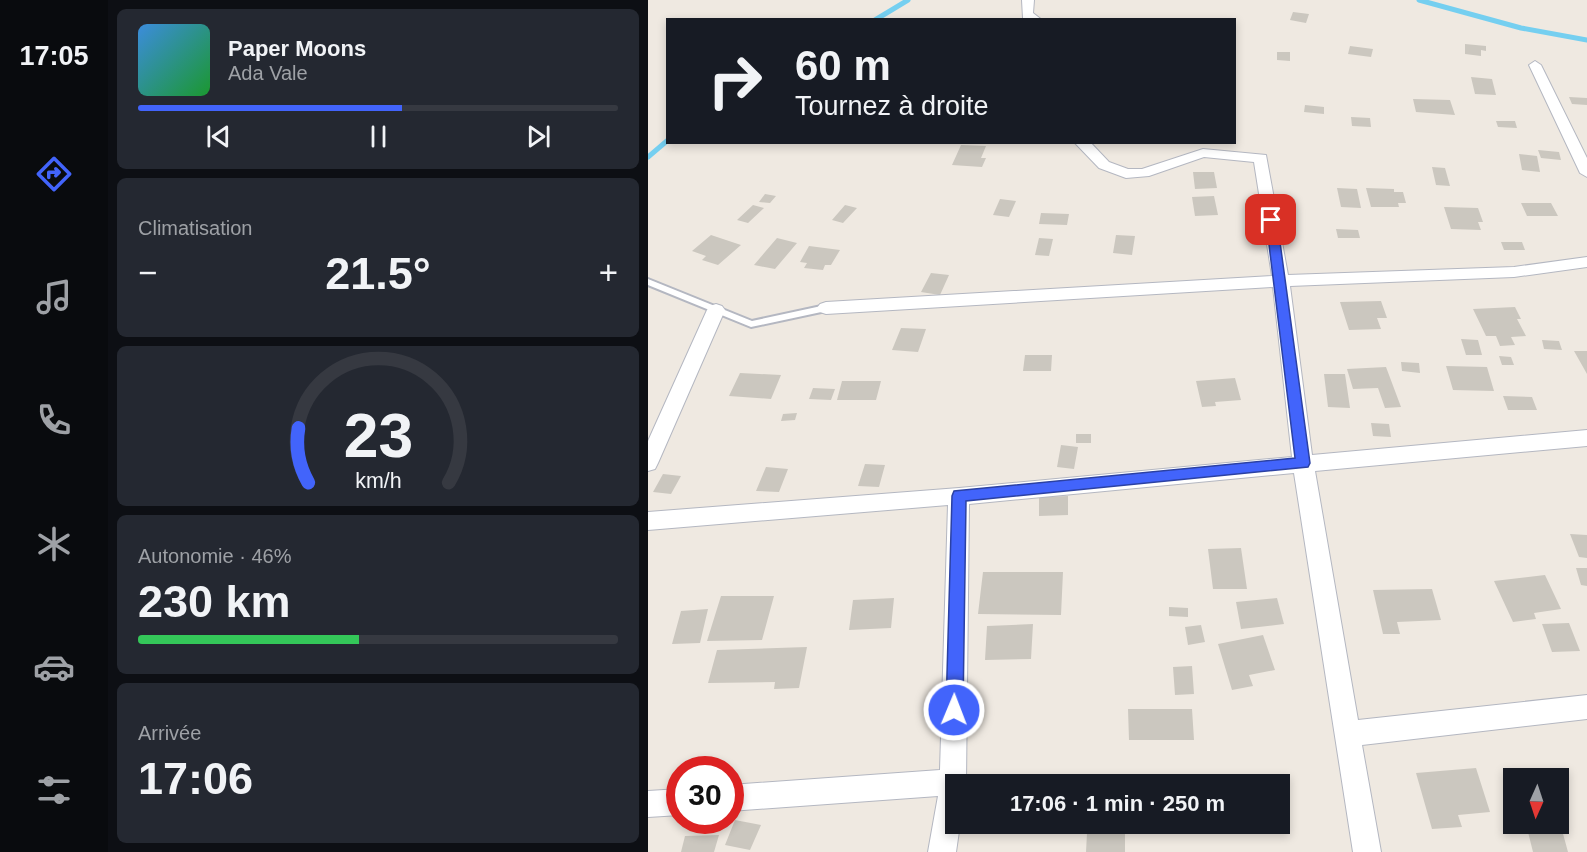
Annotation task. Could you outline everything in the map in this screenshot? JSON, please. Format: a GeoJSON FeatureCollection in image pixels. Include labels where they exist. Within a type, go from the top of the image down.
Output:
{"type":"FeatureCollection","features":[{"type":"Feature","properties":{"kind":"street"},"geometry":{"type":"LineString","coordinates":[[1028,0],[1027,15],[1032,18]]}},
{"type":"Feature","properties":{"kind":"street"},"geometry":{"type":"LineString","coordinates":[[1535,65],[1587,173]]}},
{"type":"Feature","properties":{"kind":"street"},"geometry":{"type":"LineString","coordinates":[[1083,144],[1104,165],[1126,174],[1144,173],[1203,153],[1261,158],[1281,281],[1303,463],[1367,852]]}},
{"type":"Feature","properties":{"kind":"street"},"geometry":{"type":"LineString","coordinates":[[826,308],[1281,281],[1514,272],[1587,262]]}},
{"type":"Feature","properties":{"kind":"street"},"geometry":{"type":"LineString","coordinates":[[648,463],[716,310]]}},
{"type":"Feature","properties":{"kind":"street"},"geometry":{"type":"LineString","coordinates":[[648,521],[959,496],[1587,438]]}},
{"type":"Feature","properties":{"kind":"street"},"geometry":{"type":"LineString","coordinates":[[953,774],[959,496]]}},
{"type":"Feature","properties":{"kind":"street"},"geometry":{"type":"LineString","coordinates":[[1346,734],[1587,707]]}},
{"type":"Feature","properties":{"kind":"street"},"geometry":{"type":"LineString","coordinates":[[744,797],[945,783]]}},
{"type":"Feature","properties":{"kind":"street"},"geometry":{"type":"LineString","coordinates":[[648,804],[666,803]]}},
{"type":"Feature","properties":{"kind":"street"},"geometry":{"type":"LineString","coordinates":[[942,852],[945,833]]}},
{"type":"Feature","properties":{"kind":"lane"},"geometry":{"type":"LineString","coordinates":[[648,282],[751,324],[826,308]]}},
{"type":"Feature","properties":{"kind":"building"},"geometry":{"type":"Polygon","coordinates":[[[1293,12],[1309,14],[1306,23],[1290,20],[1293,12]]]}},
{"type":"Feature","properties":{"kind":"building"},"geometry":{"type":"Polygon","coordinates":[[[1465,44],[1486,46],[1486,51],[1481,50],[1481,56],[1465,54],[1465,44]]]}},
{"type":"Feature","properties":{"kind":"building"},"geometry":{"type":"Polygon","coordinates":[[[1350,46],[1373,49],[1371,57],[1348,54],[1350,46]]]}},
{"type":"Feature","properties":{"kind":"building"},"geometry":{"type":"Polygon","coordinates":[[[1277,52],[1290,52],[1290,61],[1277,60],[1277,52]]]}},
{"type":"Feature","properties":{"kind":"building"},"geometry":{"type":"Polygon","coordinates":[[[1471,77],[1492,79],[1496,95],[1475,94],[1471,77]]]}},
{"type":"Feature","properties":{"kind":"building"},"geometry":{"type":"Polygon","coordinates":[[[1569,97],[1587,98],[1587,105],[1572,104],[1569,97]]]}},
{"type":"Feature","properties":{"kind":"building"},"geometry":{"type":"Polygon","coordinates":[[[1413,99],[1450,100],[1455,115],[1416,112],[1413,99]]]}},
{"type":"Feature","properties":{"kind":"building"},"geometry":{"type":"Polygon","coordinates":[[[1305,105],[1324,107],[1324,114],[1304,112],[1305,105]]]}},
{"type":"Feature","properties":{"kind":"building"},"geometry":{"type":"Polygon","coordinates":[[[1351,117],[1370,118],[1371,127],[1352,126],[1351,117]]]}},
{"type":"Feature","properties":{"kind":"building"},"geometry":{"type":"Polygon","coordinates":[[[1496,121],[1515,121],[1517,128],[1498,127],[1496,121]]]}},
{"type":"Feature","properties":{"kind":"building"},"geometry":{"type":"Polygon","coordinates":[[[961,145],[986,146],[981,158],[986,158],[982,167],[952,165],[961,145]]]}},
{"type":"Feature","properties":{"kind":"building"},"geometry":{"type":"Polygon","coordinates":[[[1538,150],[1559,152],[1561,160],[1541,158],[1538,150]]]}},
{"type":"Feature","properties":{"kind":"building"},"geometry":{"type":"Polygon","coordinates":[[[1519,154],[1537,156],[1540,172],[1522,170],[1519,154]]]}},
{"type":"Feature","properties":{"kind":"building"},"geometry":{"type":"Polygon","coordinates":[[[1432,167],[1445,168],[1450,186],[1436,185],[1432,167]]]}},
{"type":"Feature","properties":{"kind":"building"},"geometry":{"type":"Polygon","coordinates":[[[1193,172],[1214,172],[1217,188],[1195,189],[1193,172]]]}},
{"type":"Feature","properties":{"kind":"building"},"geometry":{"type":"Polygon","coordinates":[[[1337,188],[1357,189],[1361,208],[1341,207],[1337,188]]]}},
{"type":"Feature","properties":{"kind":"building"},"geometry":{"type":"Polygon","coordinates":[[[1366,188],[1394,189],[1394,192],[1403,192],[1406,203],[1398,203],[1399,207],[1371,207],[1366,188]]]}},
{"type":"Feature","properties":{"kind":"building"},"geometry":{"type":"Polygon","coordinates":[[[765,194],[776,196],[770,203],[759,202],[765,194]]]}},
{"type":"Feature","properties":{"kind":"building"},"geometry":{"type":"Polygon","coordinates":[[[1214,196],[1218,215],[1195,216],[1192,197],[1214,196]]]}},
{"type":"Feature","properties":{"kind":"building"},"geometry":{"type":"Polygon","coordinates":[[[1000,199],[1016,201],[1009,217],[993,215],[1000,199]]]}},
{"type":"Feature","properties":{"kind":"building"},"geometry":{"type":"Polygon","coordinates":[[[1521,203],[1551,203],[1558,216],[1527,216],[1521,203]]]}},
{"type":"Feature","properties":{"kind":"building"},"geometry":{"type":"Polygon","coordinates":[[[753,205],[764,208],[748,223],[737,220],[753,205]]]}},
{"type":"Feature","properties":{"kind":"building"},"geometry":{"type":"Polygon","coordinates":[[[845,205],[857,208],[843,223],[832,220],[845,205]]]}},
{"type":"Feature","properties":{"kind":"building"},"geometry":{"type":"Polygon","coordinates":[[[1444,207],[1478,208],[1483,222],[1478,222],[1481,230],[1451,229],[1444,207]]]}},
{"type":"Feature","properties":{"kind":"building"},"geometry":{"type":"Polygon","coordinates":[[[1041,213],[1069,214],[1067,225],[1039,224],[1041,213]]]}},
{"type":"Feature","properties":{"kind":"building"},"geometry":{"type":"Polygon","coordinates":[[[1336,229],[1358,230],[1360,238],[1338,238],[1336,229]]]}},
{"type":"Feature","properties":{"kind":"building"},"geometry":{"type":"Polygon","coordinates":[[[711,235],[741,245],[718,265],[702,260],[706,256],[692,251],[711,235]]]}},
{"type":"Feature","properties":{"kind":"building"},"geometry":{"type":"Polygon","coordinates":[[[1116,235],[1135,236],[1132,255],[1113,253],[1116,235]]]}},
{"type":"Feature","properties":{"kind":"building"},"geometry":{"type":"Polygon","coordinates":[[[777,238],[797,243],[775,269],[754,265],[777,238]]]}},
{"type":"Feature","properties":{"kind":"building"},"geometry":{"type":"Polygon","coordinates":[[[1039,238],[1053,239],[1049,256],[1035,255],[1039,238]]]}},
{"type":"Feature","properties":{"kind":"building"},"geometry":{"type":"Polygon","coordinates":[[[1501,242],[1522,242],[1525,250],[1504,250],[1501,242]]]}},
{"type":"Feature","properties":{"kind":"building"},"geometry":{"type":"Polygon","coordinates":[[[809,246],[840,250],[831,265],[825,265],[823,270],[804,268],[807,263],[800,262],[809,246]]]}},
{"type":"Feature","properties":{"kind":"building"},"geometry":{"type":"Polygon","coordinates":[[[931,273],[949,275],[940,295],[921,292],[931,273]]]}},
{"type":"Feature","properties":{"kind":"building"},"geometry":{"type":"Polygon","coordinates":[[[1381,301],[1387,318],[1377,318],[1381,329],[1349,330],[1340,302],[1381,301]]]}},
{"type":"Feature","properties":{"kind":"building"},"geometry":{"type":"Polygon","coordinates":[[[1515,307],[1521,319],[1517,319],[1526,336],[1511,337],[1515,345],[1500,346],[1496,336],[1486,336],[1473,309],[1515,307]]]}},
{"type":"Feature","properties":{"kind":"building"},"geometry":{"type":"Polygon","coordinates":[[[901,328],[926,329],[918,352],[892,350],[901,328]]]}},
{"type":"Feature","properties":{"kind":"building"},"geometry":{"type":"Polygon","coordinates":[[[1461,339],[1478,340],[1482,355],[1466,355],[1461,339]]]}},
{"type":"Feature","properties":{"kind":"building"},"geometry":{"type":"Polygon","coordinates":[[[1542,340],[1559,341],[1562,350],[1544,349],[1542,340]]]}},
{"type":"Feature","properties":{"kind":"building"},"geometry":{"type":"Polygon","coordinates":[[[1574,351],[1587,351],[1587,374],[1574,351]]]}},
{"type":"Feature","properties":{"kind":"building"},"geometry":{"type":"Polygon","coordinates":[[[1025,355],[1052,355],[1051,371],[1023,371],[1025,355]]]}},
{"type":"Feature","properties":{"kind":"building"},"geometry":{"type":"Polygon","coordinates":[[[1499,356],[1511,357],[1514,365],[1502,365],[1499,356]]]}},
{"type":"Feature","properties":{"kind":"building"},"geometry":{"type":"Polygon","coordinates":[[[1401,362],[1419,363],[1420,373],[1402,371],[1401,362]]]}},
{"type":"Feature","properties":{"kind":"building"},"geometry":{"type":"Polygon","coordinates":[[[1446,366],[1487,367],[1494,391],[1453,390],[1446,366]]]}},
{"type":"Feature","properties":{"kind":"building"},"geometry":{"type":"Polygon","coordinates":[[[1386,367],[1401,407],[1385,408],[1378,388],[1353,389],[1347,369],[1386,367]]]}},
{"type":"Feature","properties":{"kind":"building"},"geometry":{"type":"Polygon","coordinates":[[[740,373],[781,375],[771,399],[729,396],[740,373]]]}},
{"type":"Feature","properties":{"kind":"building"},"geometry":{"type":"Polygon","coordinates":[[[1324,374],[1345,374],[1350,408],[1328,407],[1324,374]]]}},
{"type":"Feature","properties":{"kind":"building"},"geometry":{"type":"Polygon","coordinates":[[[1235,378],[1241,400],[1215,402],[1216,406],[1202,407],[1196,381],[1235,378]]]}},
{"type":"Feature","properties":{"kind":"building"},"geometry":{"type":"Polygon","coordinates":[[[842,381],[881,381],[876,400],[837,400],[842,381]]]}},
{"type":"Feature","properties":{"kind":"building"},"geometry":{"type":"Polygon","coordinates":[[[813,388],[835,389],[831,400],[809,399],[813,388]]]}},
{"type":"Feature","properties":{"kind":"building"},"geometry":{"type":"Polygon","coordinates":[[[1503,396],[1532,397],[1537,410],[1508,410],[1503,396]]]}},
{"type":"Feature","properties":{"kind":"building"},"geometry":{"type":"Polygon","coordinates":[[[797,413],[795,420],[781,421],[783,414],[797,413]]]}},
{"type":"Feature","properties":{"kind":"building"},"geometry":{"type":"Polygon","coordinates":[[[1371,423],[1389,424],[1391,437],[1373,436],[1371,423]]]}},
{"type":"Feature","properties":{"kind":"building"},"geometry":{"type":"Polygon","coordinates":[[[1076,434],[1091,434],[1091,443],[1076,443],[1076,434]]]}},
{"type":"Feature","properties":{"kind":"building"},"geometry":{"type":"Polygon","coordinates":[[[1061,445],[1078,447],[1074,469],[1057,467],[1061,445]]]}},
{"type":"Feature","properties":{"kind":"building"},"geometry":{"type":"Polygon","coordinates":[[[865,464],[885,465],[879,487],[858,486],[865,464]]]}},
{"type":"Feature","properties":{"kind":"building"},"geometry":{"type":"Polygon","coordinates":[[[766,467],[788,469],[779,492],[756,491],[766,467]]]}},
{"type":"Feature","properties":{"kind":"building"},"geometry":{"type":"Polygon","coordinates":[[[663,474],[681,476],[671,494],[653,492],[663,474]]]}},
{"type":"Feature","properties":{"kind":"building"},"geometry":{"type":"Polygon","coordinates":[[[1068,496],[1068,515],[1039,516],[1039,497],[1068,496]]]}},
{"type":"Feature","properties":{"kind":"building"},"geometry":{"type":"Polygon","coordinates":[[[1570,534],[1587,535],[1587,558],[1579,557],[1570,534]]]}},
{"type":"Feature","properties":{"kind":"building"},"geometry":{"type":"Polygon","coordinates":[[[1241,548],[1247,589],[1213,589],[1208,549],[1241,548]]]}},
{"type":"Feature","properties":{"kind":"building"},"geometry":{"type":"Polygon","coordinates":[[[1576,568],[1587,568],[1587,586],[1581,585],[1576,568]]]}},
{"type":"Feature","properties":{"kind":"building"},"geometry":{"type":"Polygon","coordinates":[[[983,572],[1063,572],[1061,615],[978,614],[983,572]]]}},
{"type":"Feature","properties":{"kind":"building"},"geometry":{"type":"Polygon","coordinates":[[[1545,575],[1561,609],[1534,613],[1536,619],[1513,622],[1494,581],[1545,575]]]}},
{"type":"Feature","properties":{"kind":"building"},"geometry":{"type":"Polygon","coordinates":[[[1432,589],[1441,620],[1397,622],[1400,634],[1383,634],[1373,590],[1432,589]]]}},
{"type":"Feature","properties":{"kind":"building"},"geometry":{"type":"Polygon","coordinates":[[[721,596],[774,596],[762,640],[707,641],[721,596]]]}},
{"type":"Feature","properties":{"kind":"building"},"geometry":{"type":"Polygon","coordinates":[[[894,598],[891,628],[849,630],[853,600],[894,598]]]}},
{"type":"Feature","properties":{"kind":"building"},"geometry":{"type":"Polygon","coordinates":[[[1277,598],[1284,624],[1241,629],[1236,602],[1277,598]]]}},
{"type":"Feature","properties":{"kind":"building"},"geometry":{"type":"Polygon","coordinates":[[[1169,607],[1188,608],[1188,617],[1169,616],[1169,607]]]}},
{"type":"Feature","properties":{"kind":"building"},"geometry":{"type":"Polygon","coordinates":[[[708,609],[700,643],[672,644],[681,611],[708,609]]]}},
{"type":"Feature","properties":{"kind":"building"},"geometry":{"type":"Polygon","coordinates":[[[1569,623],[1580,651],[1552,652],[1542,624],[1569,623]]]}},
{"type":"Feature","properties":{"kind":"building"},"geometry":{"type":"Polygon","coordinates":[[[1033,624],[1031,659],[985,660],[987,626],[1033,624]]]}},
{"type":"Feature","properties":{"kind":"building"},"geometry":{"type":"Polygon","coordinates":[[[1201,625],[1205,642],[1188,645],[1185,627],[1201,625]]]}},
{"type":"Feature","properties":{"kind":"building"},"geometry":{"type":"Polygon","coordinates":[[[1263,635],[1275,670],[1249,675],[1253,686],[1232,690],[1218,644],[1263,635]]]}},
{"type":"Feature","properties":{"kind":"building"},"geometry":{"type":"Polygon","coordinates":[[[807,647],[799,688],[774,689],[775,682],[708,683],[717,650],[807,647]]]}},
{"type":"Feature","properties":{"kind":"building"},"geometry":{"type":"Polygon","coordinates":[[[1192,666],[1194,694],[1175,695],[1173,667],[1192,666]]]}},
{"type":"Feature","properties":{"kind":"building"},"geometry":{"type":"Polygon","coordinates":[[[1128,709],[1192,709],[1194,740],[1129,740],[1128,709]]]}},
{"type":"Feature","properties":{"kind":"building"},"geometry":{"type":"Polygon","coordinates":[[[1476,768],[1490,812],[1458,815],[1462,827],[1432,829],[1416,773],[1476,768]]]}},
{"type":"Feature","properties":{"kind":"building"},"geometry":{"type":"Polygon","coordinates":[[[744,822],[761,825],[750,850],[725,845],[729,834],[744,834],[744,822]]]}},
{"type":"Feature","properties":{"kind":"building"},"geometry":{"type":"Polygon","coordinates":[[[1087,834],[1125,834],[1125,852],[1086,852],[1087,834]]]}},
{"type":"Feature","properties":{"kind":"building"},"geometry":{"type":"Polygon","coordinates":[[[1528,834],[1563,834],[1568,852],[1533,852],[1528,834]]]}},
{"type":"Feature","properties":{"kind":"building"},"geometry":{"type":"Polygon","coordinates":[[[719,835],[714,852],[681,852],[685,836],[719,835]]]}},
{"type":"Feature","properties":{"kind":"waterway"},"geometry":{"type":"LineString","coordinates":[[878,18],[908,0]]}},
{"type":"Feature","properties":{"kind":"waterway"},"geometry":{"type":"LineString","coordinates":[[1419,0],[1521,28],[1587,40]]}},
{"type":"Feature","properties":{"kind":"waterway"},"geometry":{"type":"LineString","coordinates":[[648,157],[666,142]]}},
{"type":"Feature","properties":{"kind":"route"},"geometry":{"type":"LineString","coordinates":[[954,710],[959,496],[1303,463],[1281,281],[1271,220]]}}]}
